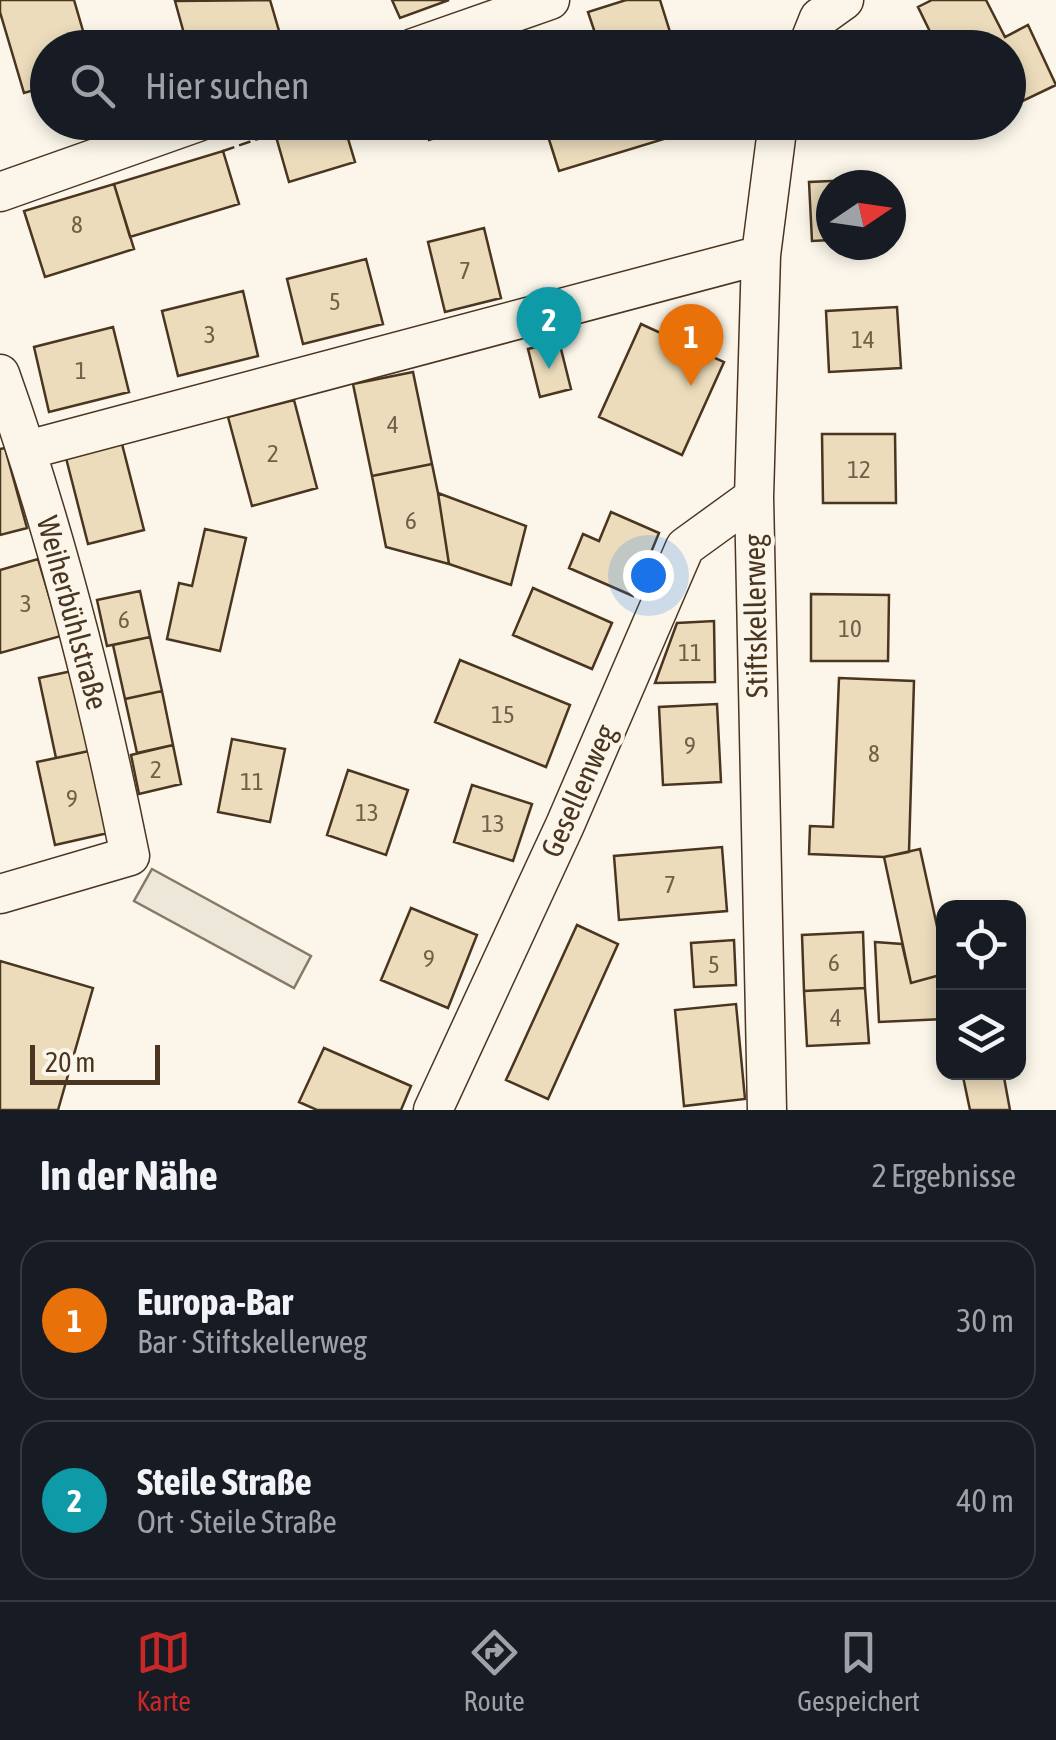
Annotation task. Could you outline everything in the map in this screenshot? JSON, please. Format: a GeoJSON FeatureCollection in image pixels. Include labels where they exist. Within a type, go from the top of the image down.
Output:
{"type":"FeatureCollection","features":[{"type":"Feature","properties":{"kind":"street"},"geometry":{"type":"LineString","coordinates":[[465,30],[550,0]]}},
{"type":"Feature","properties":{"kind":"street"},"geometry":{"type":"LineString","coordinates":[[0,192],[147,140]]}},
{"type":"Feature","properties":{"kind":"street","name":"Stiftskellerweg"},"geometry":{"type":"LineString","coordinates":[[767,1110],[754,497],[761,255],[776,140]]}},
{"type":"Feature","properties":{"kind":"street"},"geometry":{"type":"LineString","coordinates":[[27,450],[761,255]]}},
{"type":"Feature","properties":{"kind":"street","name":"Weiherbühlstraße"},"geometry":{"type":"LineString","coordinates":[[0,374],[27,450],[80,632],[130,856],[0,894]]}},
{"type":"Feature","properties":{"kind":"street","name":"Gesellenweg"},"geometry":{"type":"LineString","coordinates":[[434,1110],[565,825],[685,547],[754,497]]}},
{"type":"Feature","properties":{"kind":"shaded area"},"geometry":{"type":"Polygon","coordinates":[[[152,869],[311,956],[294,988],[134,901],[152,869]]]}},
{"type":"Feature","properties":{"kind":"building"},"geometry":{"type":"Polygon","coordinates":[[[0,0],[74,0],[83,30],[30,30],[30,91],[24,93],[0,0]]]}},
{"type":"Feature","properties":{"kind":"building"},"geometry":{"type":"Polygon","coordinates":[[[270,0],[279,30],[183,30],[175,1],[270,0]]]}},
{"type":"Feature","properties":{"kind":"building"},"geometry":{"type":"Polygon","coordinates":[[[392,0],[449,0],[400,18],[392,0]]]}},
{"type":"Feature","properties":{"kind":"building"},"geometry":{"type":"Polygon","coordinates":[[[626,0],[660,0],[669,30],[594,30],[588,12],[626,0]]]}},
{"type":"Feature","properties":{"kind":"building"},"geometry":{"type":"Polygon","coordinates":[[[932,0],[986,0],[1001,30],[929,30],[918,7],[932,0]]]}},
{"type":"Feature","properties":{"kind":"building"},"geometry":{"type":"Polygon","coordinates":[[[1028,25],[1056,85],[1026,99],[1026,30],[1018,30],[1028,25]]]}},
{"type":"Feature","properties":{"kind":"building"},"geometry":{"type":"Polygon","coordinates":[[[277,140],[348,140],[355,162],[289,182],[277,140]]]}},
{"type":"Feature","properties":{"kind":"building"},"geometry":{"type":"Polygon","coordinates":[[[549,140],[661,140],[559,171],[549,140]]]}},
{"type":"Feature","properties":{"kind":"building"},"geometry":{"type":"Polygon","coordinates":[[[223,151],[239,204],[130,237],[114,184],[223,151]]]}},
{"type":"Feature","properties":{"kind":"building"},"geometry":{"type":"Polygon","coordinates":[[[809,182],[816,182],[816,241],[812,241],[809,182]]]}},
{"type":"Feature","properties":{"kind":"building"},"geometry":{"type":"Polygon","coordinates":[[[114,184],[134,249],[45,277],[24,211],[114,184]]]}},
{"type":"Feature","properties":{"kind":"building"},"geometry":{"type":"Polygon","coordinates":[[[484,228],[501,298],[445,312],[428,242],[484,228]]]}},
{"type":"Feature","properties":{"kind":"building"},"geometry":{"type":"Polygon","coordinates":[[[366,259],[383,324],[303,344],[287,279],[366,259]]]}},
{"type":"Feature","properties":{"kind":"building"},"geometry":{"type":"Polygon","coordinates":[[[243,291],[258,356],[178,376],[162,311],[243,291]]]}},
{"type":"Feature","properties":{"kind":"building"},"geometry":{"type":"Polygon","coordinates":[[[897,307],[901,368],[829,372],[826,311],[897,307]]]}},
{"type":"Feature","properties":{"kind":"building"},"geometry":{"type":"Polygon","coordinates":[[[641,324],[724,362],[682,455],[599,417],[641,324]]]}},
{"type":"Feature","properties":{"kind":"building"},"geometry":{"type":"Polygon","coordinates":[[[113,327],[129,392],[49,412],[34,347],[113,327]]]}},
{"type":"Feature","properties":{"kind":"building"},"geometry":{"type":"Polygon","coordinates":[[[559,341],[571,389],[540,397],[528,349],[559,341]]]}},
{"type":"Feature","properties":{"kind":"building"},"geometry":{"type":"Polygon","coordinates":[[[413,372],[432,464],[372,476],[353,384],[413,372]]]}},
{"type":"Feature","properties":{"kind":"building"},"geometry":{"type":"Polygon","coordinates":[[[294,400],[317,488],[252,506],[228,417],[294,400]]]}},
{"type":"Feature","properties":{"kind":"building"},"geometry":{"type":"Polygon","coordinates":[[[822,434],[895,434],[896,503],[823,503],[822,434]]]}},
{"type":"Feature","properties":{"kind":"building"},"geometry":{"type":"Polygon","coordinates":[[[122,444],[144,530],[88,544],[66,458],[122,444]]]}},
{"type":"Feature","properties":{"kind":"building"},"geometry":{"type":"Polygon","coordinates":[[[5,448],[27,528],[0,535],[0,449],[5,448]]]}},
{"type":"Feature","properties":{"kind":"building"},"geometry":{"type":"Polygon","coordinates":[[[432,464],[449,564],[386,547],[372,476],[432,464]]]}},
{"type":"Feature","properties":{"kind":"building"},"geometry":{"type":"Polygon","coordinates":[[[438,493],[526,526],[511,585],[449,564],[438,493]]]}},
{"type":"Feature","properties":{"kind":"building"},"geometry":{"type":"Polygon","coordinates":[[[611,512],[659,533],[633,596],[569,568],[583,534],[599,541],[611,512]]]}},
{"type":"Feature","properties":{"kind":"building"},"geometry":{"type":"Polygon","coordinates":[[[205,529],[246,538],[220,651],[167,639],[179,583],[192,586],[205,529]]]}},
{"type":"Feature","properties":{"kind":"building"},"geometry":{"type":"Polygon","coordinates":[[[38,559],[61,636],[0,653],[0,570],[38,559]]]}},
{"type":"Feature","properties":{"kind":"building"},"geometry":{"type":"Polygon","coordinates":[[[533,588],[612,623],[592,669],[513,635],[533,588]]]}},
{"type":"Feature","properties":{"kind":"building"},"geometry":{"type":"Polygon","coordinates":[[[140,591],[150,637],[107,646],[97,600],[140,591]]]}},
{"type":"Feature","properties":{"kind":"building"},"geometry":{"type":"Polygon","coordinates":[[[811,594],[889,595],[888,661],[811,661],[811,594]]]}},
{"type":"Feature","properties":{"kind":"building"},"geometry":{"type":"Polygon","coordinates":[[[714,621],[715,682],[655,683],[677,623],[714,621]]]}},
{"type":"Feature","properties":{"kind":"building"},"geometry":{"type":"Polygon","coordinates":[[[150,637],[162,691],[125,699],[113,645],[150,637]]]}},
{"type":"Feature","properties":{"kind":"building"},"geometry":{"type":"Polygon","coordinates":[[[460,660],[570,705],[546,767],[435,722],[460,660]]]}},
{"type":"Feature","properties":{"kind":"building"},"geometry":{"type":"Polygon","coordinates":[[[72,671],[89,751],[56,758],[39,678],[72,671]]]}},
{"type":"Feature","properties":{"kind":"building"},"geometry":{"type":"Polygon","coordinates":[[[839,678],[914,681],[909,852],[884,857],[809,854],[810,826],[833,827],[839,678]]]}},
{"type":"Feature","properties":{"kind":"building"},"geometry":{"type":"Polygon","coordinates":[[[162,691],[173,745],[137,753],[125,699],[162,691]]]}},
{"type":"Feature","properties":{"kind":"building"},"geometry":{"type":"Polygon","coordinates":[[[717,704],[721,782],[663,785],[659,707],[717,704]]]}},
{"type":"Feature","properties":{"kind":"building"},"geometry":{"type":"Polygon","coordinates":[[[232,739],[285,749],[270,822],[218,812],[232,739]]]}},
{"type":"Feature","properties":{"kind":"building"},"geometry":{"type":"Polygon","coordinates":[[[173,745],[181,784],[139,794],[131,755],[173,745]]]}},
{"type":"Feature","properties":{"kind":"building"},"geometry":{"type":"Polygon","coordinates":[[[89,751],[108,833],[55,845],[37,762],[89,751]]]}},
{"type":"Feature","properties":{"kind":"building"},"geometry":{"type":"Polygon","coordinates":[[[348,770],[408,790],[386,855],[327,835],[348,770]]]}},
{"type":"Feature","properties":{"kind":"building"},"geometry":{"type":"Polygon","coordinates":[[[472,785],[532,804],[513,861],[454,842],[472,785]]]}},
{"type":"Feature","properties":{"kind":"building"},"geometry":{"type":"Polygon","coordinates":[[[722,847],[727,911],[619,920],[614,856],[722,847]]]}},
{"type":"Feature","properties":{"kind":"building"},"geometry":{"type":"Polygon","coordinates":[[[920,849],[936,922],[936,976],[911,983],[884,857],[920,849]]]}},
{"type":"Feature","properties":{"kind":"building"},"geometry":{"type":"Polygon","coordinates":[[[411,908],[477,935],[448,1008],[381,980],[411,908]]]}},
{"type":"Feature","properties":{"kind":"building"},"geometry":{"type":"Polygon","coordinates":[[[577,925],[618,944],[548,1099],[506,1080],[577,925]]]}},
{"type":"Feature","properties":{"kind":"building"},"geometry":{"type":"Polygon","coordinates":[[[863,932],[865,988],[804,991],[802,935],[863,932]]]}},
{"type":"Feature","properties":{"kind":"building"},"geometry":{"type":"Polygon","coordinates":[[[734,940],[736,985],[694,987],[691,943],[734,940]]]}},
{"type":"Feature","properties":{"kind":"building"},"geometry":{"type":"Polygon","coordinates":[[[875,942],[902,944],[911,983],[936,976],[936,1019],[879,1022],[875,942]]]}},
{"type":"Feature","properties":{"kind":"building"},"geometry":{"type":"Polygon","coordinates":[[[0,961],[93,988],[58,1110],[0,1110],[0,961]]]}},
{"type":"Feature","properties":{"kind":"building"},"geometry":{"type":"Polygon","coordinates":[[[865,988],[869,1043],[807,1046],[804,991],[865,988]]]}},
{"type":"Feature","properties":{"kind":"building"},"geometry":{"type":"Polygon","coordinates":[[[736,1004],[745,1099],[684,1106],[675,1010],[736,1004]]]}},
{"type":"Feature","properties":{"kind":"building"},"geometry":{"type":"Polygon","coordinates":[[[324,1048],[411,1086],[401,1110],[317,1110],[299,1102],[324,1048]]]}},
{"type":"Feature","properties":{"kind":"building"},"geometry":{"type":"Polygon","coordinates":[[[964,1080],[1004,1080],[1010,1110],[970,1110],[964,1080]]]}},
{"type":"Feature","properties":{"kind":"fence"},"geometry":{"type":"LineString","coordinates":[[223,151],[255,140]]}},
{"type":"Feature","properties":{"kind":"place","name":"Steile Straße"},"geometry":{"type":"Point","coordinates":[549,369]}},
{"type":"Feature","properties":{"kind":"place","name":"Europa-Bar"},"geometry":{"type":"Point","coordinates":[691,386]}}]}
